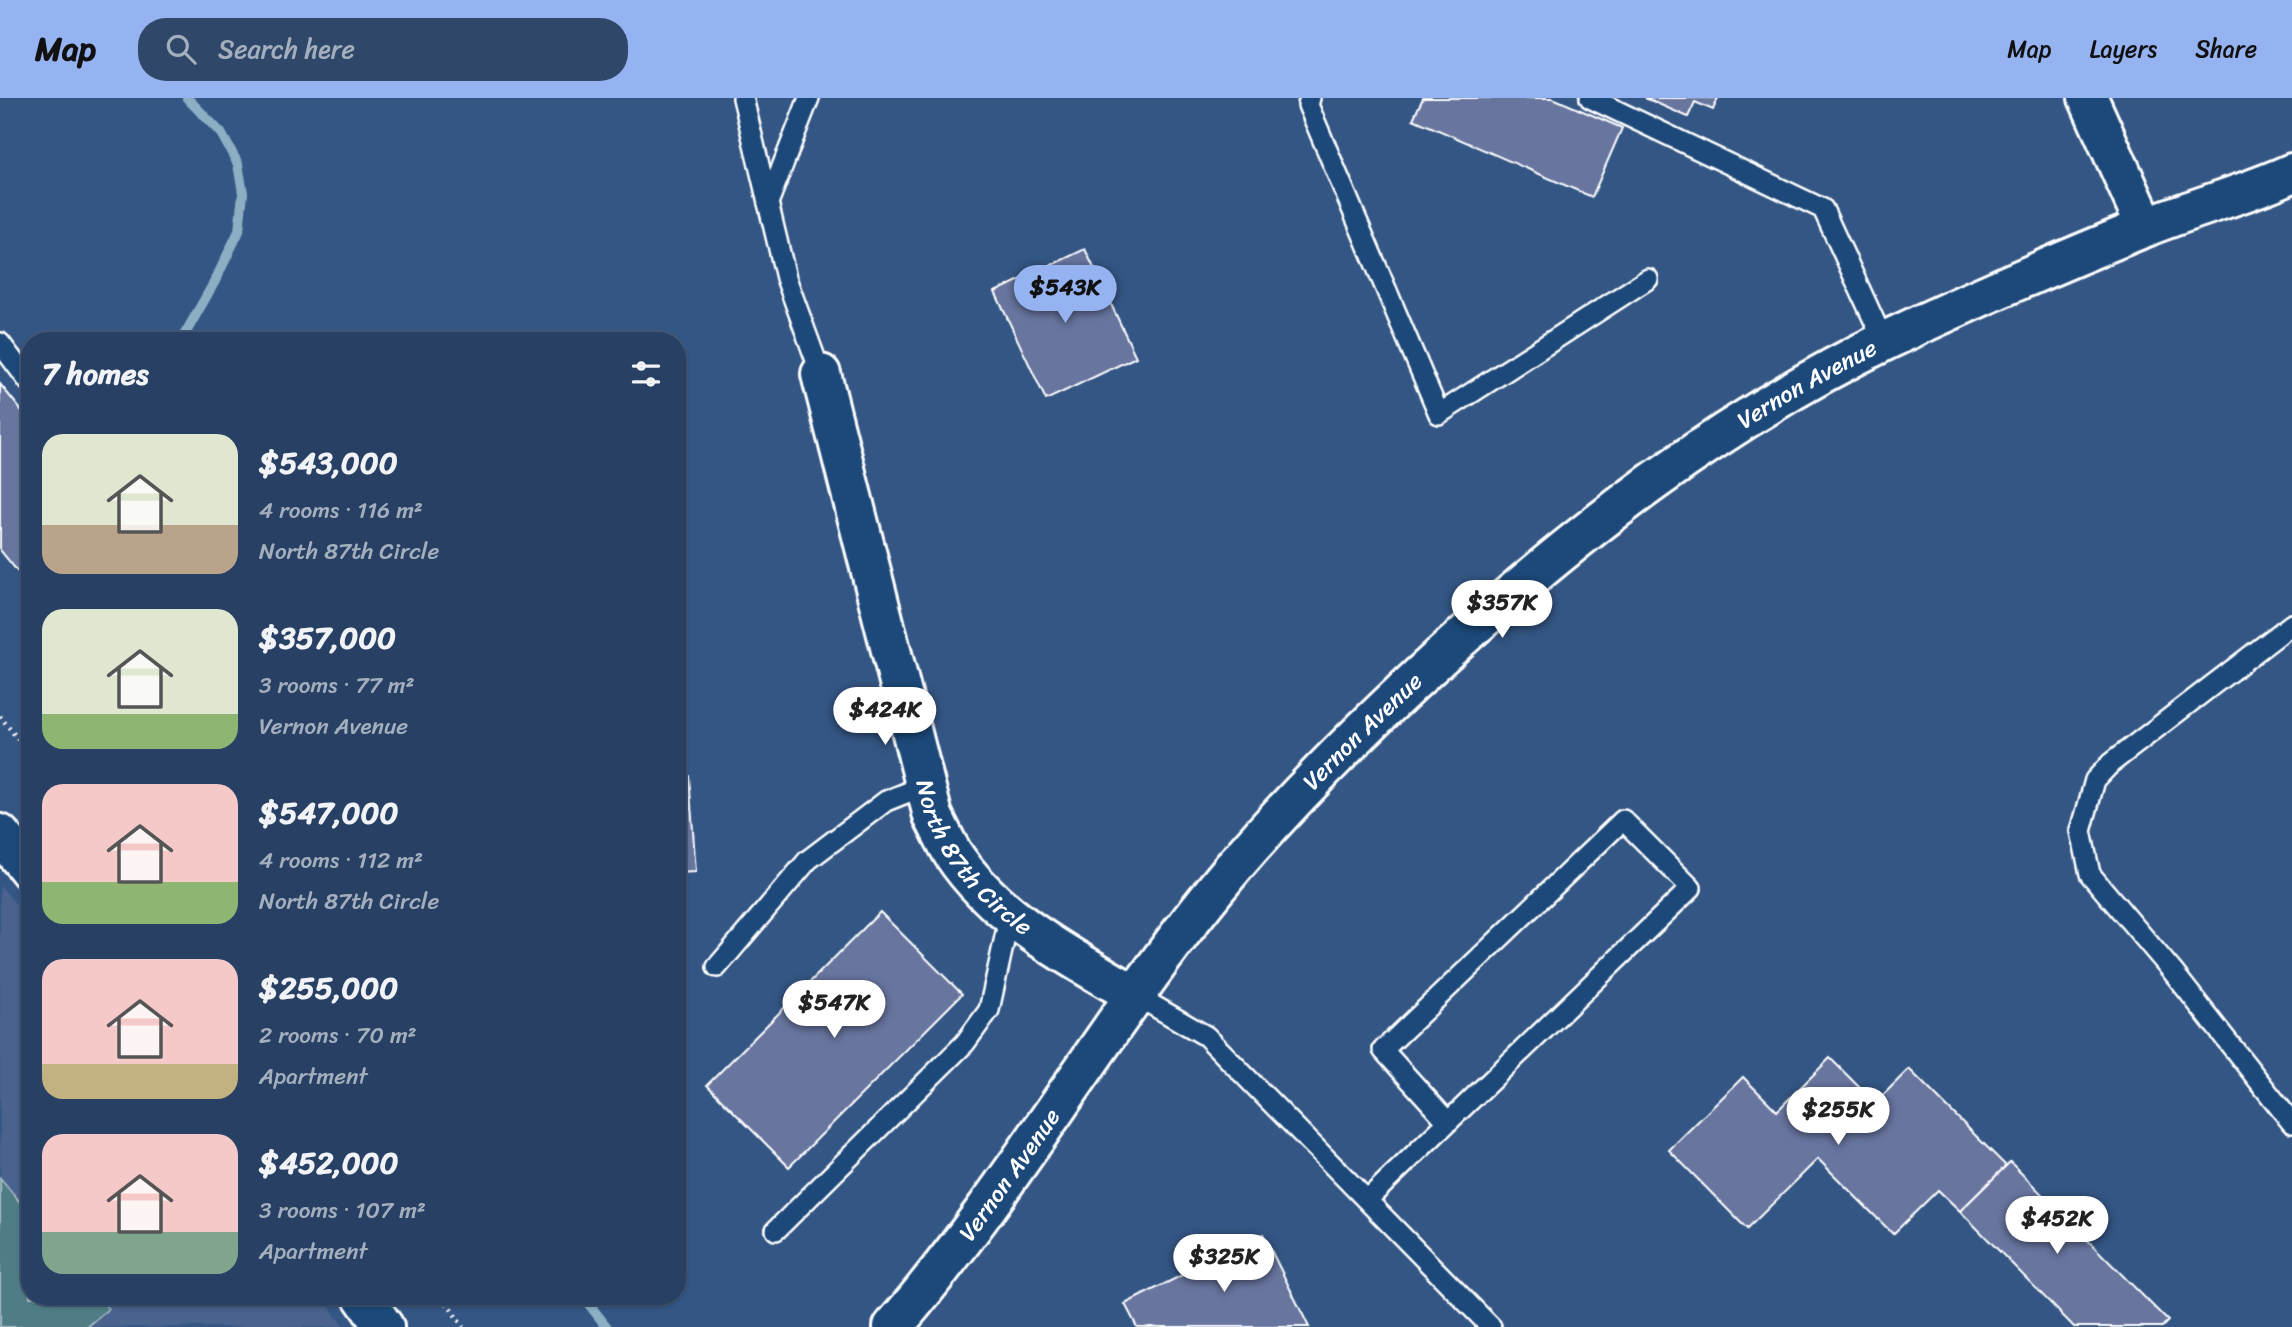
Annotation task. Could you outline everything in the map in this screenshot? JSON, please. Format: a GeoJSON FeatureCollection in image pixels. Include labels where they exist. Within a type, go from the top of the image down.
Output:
{"type":"FeatureCollection","features":[{"type":"Feature","properties":{"kind":"street"},"geometry":{"type":"LineString","coordinates":[[2088,98],[2146,227]]}},
{"type":"Feature","properties":{"kind":"street","name":"Vernon Avenue"},"geometry":{"type":"LineString","coordinates":[[893,1327],[937,1276],[1135,995],[1239,862],[1311,782],[1395,698],[1499,603],[1592,528],[1767,405],[1884,342],[1972,301],[2146,227],[2292,173]]}},
{"type":"Feature","properties":{"kind":"street","name":"North 87th Circle"},"geometry":{"type":"LineString","coordinates":[[821,374],[933,816],[953,854],[980,887],[1010,914],[1045,942],[1135,995]]}},
{"type":"Feature","properties":{"kind":"street"},"geometry":{"type":"LineString","coordinates":[[0,834],[21,860]]}},
{"type":"Feature","properties":{"kind":"street"},"geometry":{"type":"LineString","coordinates":[[369,1305],[384,1327]]}},
{"type":"Feature","properties":{"kind":"lane"},"geometry":{"type":"LineString","coordinates":[[743,98],[786,278],[821,374]]}},
{"type":"Feature","properties":{"kind":"lane"},"geometry":{"type":"LineString","coordinates":[[768,203],[809,98]]}},
{"type":"Feature","properties":{"kind":"lane"},"geometry":{"type":"LineString","coordinates":[[1310,98],[1308,105],[1438,414],[1648,279]]}},
{"type":"Feature","properties":{"kind":"lane"},"geometry":{"type":"LineString","coordinates":[[1590,98],[1822,209],[1884,342]]}},
{"type":"Feature","properties":{"kind":"lane"},"geometry":{"type":"LineString","coordinates":[[0,343],[21,371]]}},
{"type":"Feature","properties":{"kind":"lane"},"geometry":{"type":"LineString","coordinates":[[2292,624],[2111,763],[2095,780],[2081,831],[2090,874],[2173,972],[2292,1123]]}},
{"type":"Feature","properties":{"kind":"lane"},"geometry":{"type":"LineString","coordinates":[[717,967],[808,860],[886,801],[926,785]]}},
{"type":"Feature","properties":{"kind":"lane"},"geometry":{"type":"LineString","coordinates":[[1367,1200],[1448,1122],[1690,888],[1623,820],[1382,1050],[1448,1122]]}},
{"type":"Feature","properties":{"kind":"lane"},"geometry":{"type":"LineString","coordinates":[[776,1230],[965,1043],[989,1010],[1010,914]]}},
{"type":"Feature","properties":{"kind":"lane"},"geometry":{"type":"LineString","coordinates":[[1135,995],[1206,1036],[1491,1327]]}},
{"type":"Feature","properties":{"kind":"path"},"geometry":{"type":"LineString","coordinates":[[0,716],[21,743]]}},
{"type":"Feature","properties":{"kind":"path"},"geometry":{"type":"LineString","coordinates":[[448,1305],[463,1327]]}},
{"type":"Feature","properties":{"kind":"shaded area"},"geometry":{"type":"Polygon","coordinates":[[[0,885],[21,911],[21,1305],[328,1305],[344,1327],[0,1327],[0,885]]]}},
{"type":"Feature","properties":{"kind":"green space"},"geometry":{"type":"Polygon","coordinates":[[[0,1178],[21,1203],[21,1305],[105,1305],[109,1309],[87,1327],[0,1327],[0,1178]]]}},
{"type":"Feature","properties":{"kind":"building"},"geometry":{"type":"Polygon","coordinates":[[[1423,98],[1553,98],[1622,128],[1592,197],[1413,119],[1423,98]]]}},
{"type":"Feature","properties":{"kind":"building"},"geometry":{"type":"Polygon","coordinates":[[[1645,98],[1718,98],[1713,110],[1695,102],[1688,117],[1645,98]]]}},
{"type":"Feature","properties":{"kind":"building"},"geometry":{"type":"Polygon","coordinates":[[[1085,249],[1136,357],[1046,400],[995,292],[1085,249]]]}},
{"type":"Feature","properties":{"kind":"building"},"geometry":{"type":"Polygon","coordinates":[[[0,384],[21,410],[21,576],[0,550],[0,384]]]}},
{"type":"Feature","properties":{"kind":"building"},"geometry":{"type":"Polygon","coordinates":[[[686,776],[689,776],[696,872],[686,873],[686,776]]]}},
{"type":"Feature","properties":{"kind":"building"},"geometry":{"type":"Polygon","coordinates":[[[880,912],[962,994],[789,1167],[707,1085],[880,912]]]}},
{"type":"Feature","properties":{"kind":"building"},"geometry":{"type":"Polygon","coordinates":[[[1830,1058],[1875,1103],[1909,1069],[2006,1166],[1960,1211],[1938,1190],[1893,1234],[1818,1159],[1747,1229],[1669,1150],[1743,1077],[1777,1111],[1830,1058]]]}},
{"type":"Feature","properties":{"kind":"building"},"geometry":{"type":"Polygon","coordinates":[[[2010,1162],[2168,1321],[2162,1327],[2074,1327],[1960,1211],[2010,1162]]]}},
{"type":"Feature","properties":{"kind":"building"},"geometry":{"type":"Polygon","coordinates":[[[1263,1234],[1309,1327],[1137,1327],[1125,1304],[1263,1234]]]}},
{"type":"Feature","properties":{"kind":"waterway"},"geometry":{"type":"LineString","coordinates":[[186,332],[239,231],[243,193],[238,164],[221,133],[187,98]]}},
{"type":"Feature","properties":{"kind":"waterway"},"geometry":{"type":"LineString","coordinates":[[589,1305],[607,1327]]}}]}
